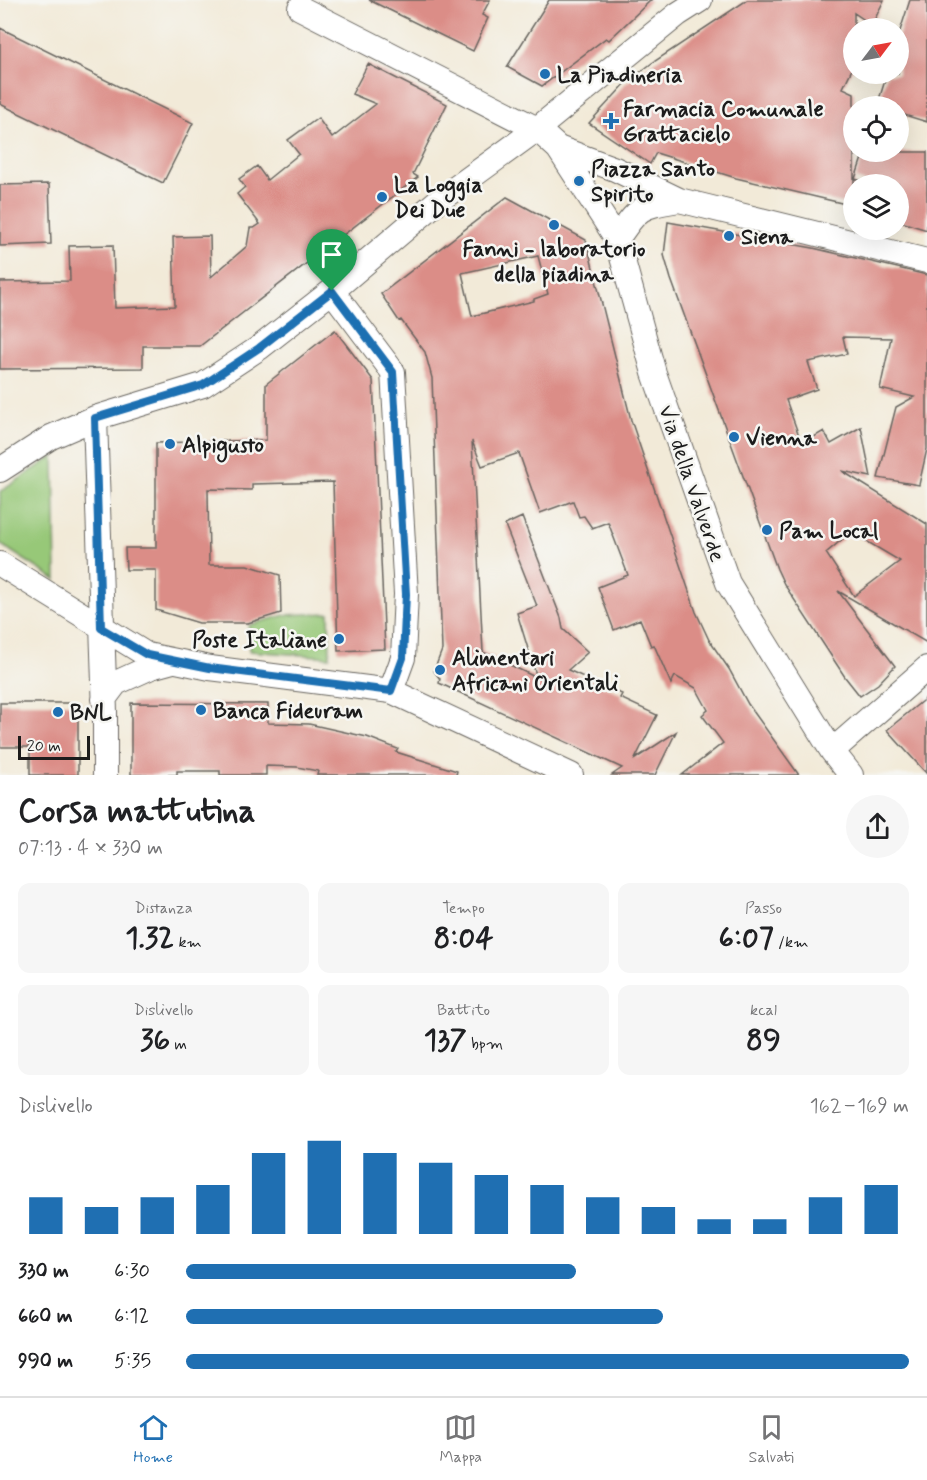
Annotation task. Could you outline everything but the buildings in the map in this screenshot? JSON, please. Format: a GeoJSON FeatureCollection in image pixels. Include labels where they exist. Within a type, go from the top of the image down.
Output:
{"type":"FeatureCollection","features":[{"type":"Feature","properties":{"kind":"street"},"geometry":{"type":"LineString","coordinates":[[0,470],[51,437],[95,418],[203,385],[259,348],[332,291],[438,201],[537,129],[678,14],[700,0]]}},
{"type":"Feature","properties":{"kind":"street"},"geometry":{"type":"LineString","coordinates":[[300,8],[537,129],[558,148],[617,239],[642,207],[679,200]]}},
{"type":"Feature","properties":{"kind":"street"},"geometry":{"type":"LineString","coordinates":[[558,148],[615,169],[679,200],[927,261]]}},
{"type":"Feature","properties":{"kind":"street","name":"Via della Valverde"},"geometry":{"type":"LineString","coordinates":[[617,239],[654,373],[728,583],[832,751],[851,775]]}},
{"type":"Feature","properties":{"kind":"street"},"geometry":{"type":"LineString","coordinates":[[332,291],[393,372],[406,594],[403,658],[391,691]]}},
{"type":"Feature","properties":{"kind":"street"},"geometry":{"type":"LineString","coordinates":[[95,418],[105,775]]}},
{"type":"Feature","properties":{"kind":"street"},"geometry":{"type":"LineString","coordinates":[[0,564],[147,655],[210,668],[391,691],[571,775]]}},
{"type":"Feature","properties":{"kind":"street"},"geometry":{"type":"LineString","coordinates":[[104,699],[116,683],[151,667],[175,661]]}},
{"type":"Feature","properties":{"kind":"street"},"geometry":{"type":"LineString","coordinates":[[832,751],[927,668]]}},
{"type":"Feature","properties":{"kind":"green space"},"geometry":{"type":"Polygon","coordinates":[[[54,456],[56,580],[0,544],[0,492],[54,456]]]}},
{"type":"Feature","properties":{"kind":"green space"},"geometry":{"type":"Polygon","coordinates":[[[329,613],[330,657],[249,651],[249,625],[285,615],[329,613]]]}},
{"type":"Feature","properties":{"kind":"place","name":"La Piadineria"},"geometry":{"type":"Point","coordinates":[545,74]}},
{"type":"Feature","properties":{"kind":"place","name":"Farmacia Comunale Grattacielo"},"geometry":{"type":"Point","coordinates":[611,121]}},
{"type":"Feature","properties":{"kind":"place","name":"Piazza Santo Spirito"},"geometry":{"type":"Point","coordinates":[579,181]}},
{"type":"Feature","properties":{"kind":"place","name":"La Loggia Dei Due"},"geometry":{"type":"Point","coordinates":[382,197]}},
{"type":"Feature","properties":{"kind":"place","name":"Fanni - laboratorio della piadina"},"geometry":{"type":"Point","coordinates":[554,225]}},
{"type":"Feature","properties":{"kind":"place","name":"Siena"},"geometry":{"type":"Point","coordinates":[729,236]}},
{"type":"Feature","properties":{"kind":"place","name":"Vienna"},"geometry":{"type":"Point","coordinates":[734,437]}},
{"type":"Feature","properties":{"kind":"place","name":"Alpigusto"},"geometry":{"type":"Point","coordinates":[170,444]}},
{"type":"Feature","properties":{"kind":"place","name":"Pam Local"},"geometry":{"type":"Point","coordinates":[767,530]}},
{"type":"Feature","properties":{"kind":"place","name":"Poste Italiane"},"geometry":{"type":"Point","coordinates":[339,639]}},
{"type":"Feature","properties":{"kind":"place","name":"Alimentari Africani Orientali"},"geometry":{"type":"Point","coordinates":[440,670]}},
{"type":"Feature","properties":{"kind":"place","name":"Banca Fideuram"},"geometry":{"type":"Point","coordinates":[201,710]}},
{"type":"Feature","properties":{"kind":"place","name":"BNL"},"geometry":{"type":"Point","coordinates":[58,712]}},
{"type":"Feature","properties":{"kind":"route"},"geometry":{"type":"LineString","coordinates":[[332,291],[393,372],[406,594],[403,658],[391,691],[210,668],[147,655],[101,628],[95,418],[203,385],[259,348],[332,291]]}}]}
